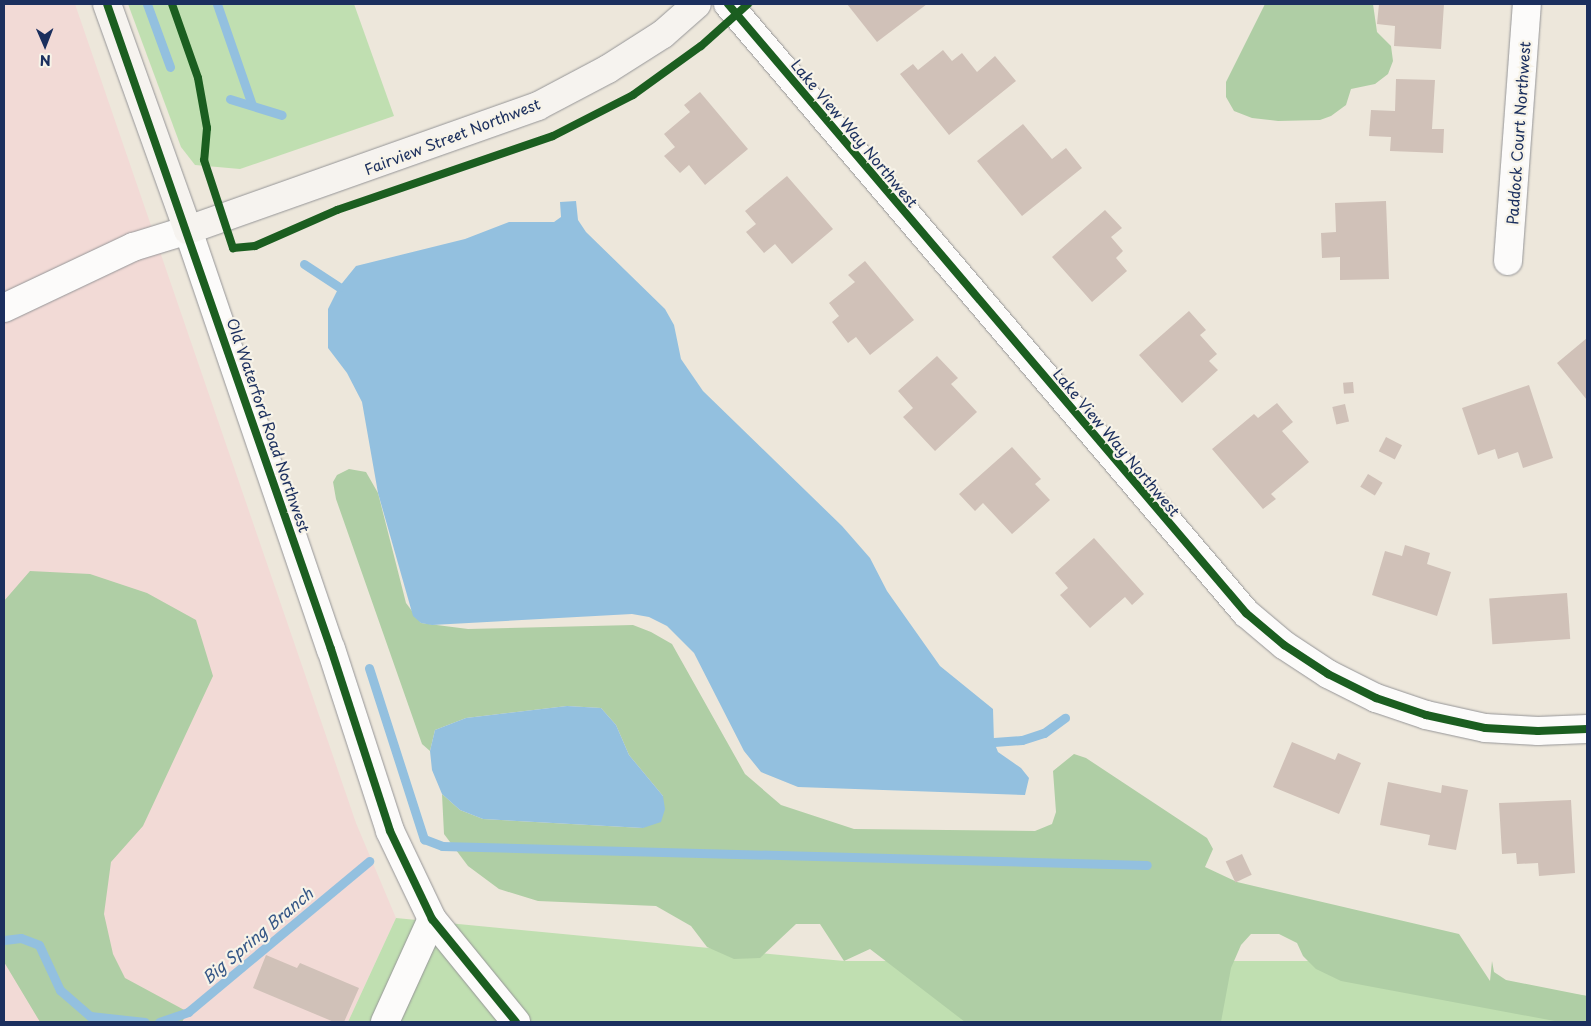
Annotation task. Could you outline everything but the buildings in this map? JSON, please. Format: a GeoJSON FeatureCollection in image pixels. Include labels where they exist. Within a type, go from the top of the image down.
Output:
{"type":"FeatureCollection","features":[{"type":"Feature","properties":{"kind":"street","name":"Old Waterford Road Northwest"},"geometry":{"type":"LineString","coordinates":[[106,4],[188,230],[400,857],[432,919],[516,1022]]}},
{"type":"Feature","properties":{"kind":"street","name":"Fairview Street Northwest"},"geometry":{"type":"LineString","coordinates":[[188,230],[538,106],[608,69],[663,34],[697,4]]}},
{"type":"Feature","properties":{"kind":"street","name":"Lake View Way Northwest"},"geometry":{"type":"LineString","coordinates":[[728,4],[1231,598],[1261,626],[1328,674],[1376,698],[1426,715],[1485,728],[1538,732],[1587,729]]}},
{"type":"Feature","properties":{"kind":"street","name":"Paddock Court Northwest"},"geometry":{"type":"LineString","coordinates":[[1508,261],[1527,4]]}},
{"type":"Feature","properties":{"kind":"street"},"geometry":{"type":"LineString","coordinates":[[4,308],[134,247],[188,230]]}},
{"type":"Feature","properties":{"kind":"street"},"geometry":{"type":"LineString","coordinates":[[385,1022],[432,919]]}},
{"type":"Feature","properties":{"kind":"shaded area"},"geometry":{"type":"Polygon","coordinates":[[[4,4],[75,4],[356,823],[396,918],[348,1022],[4,1022],[4,4]]]}},
{"type":"Feature","properties":{"kind":"green space"},"geometry":{"type":"Polygon","coordinates":[[[128,4],[354,4],[394,116],[240,169],[195,165],[181,147],[128,4]]]}},
{"type":"Feature","properties":{"kind":"green space"},"geometry":{"type":"Polygon","coordinates":[[[1265,4],[1373,4],[1377,32],[1391,46],[1393,61],[1388,74],[1375,84],[1351,89],[1346,105],[1331,116],[1320,120],[1278,121],[1252,118],[1234,111],[1226,97],[1226,82],[1265,4]]]}},
{"type":"Feature","properties":{"kind":"green space"},"geometry":{"type":"Polygon","coordinates":[[[349,469],[366,472],[378,493],[406,603],[421,623],[468,629],[633,625],[651,632],[672,644],[745,774],[781,805],[854,829],[1035,831],[1052,824],[1056,812],[1053,771],[1074,754],[1086,758],[1207,838],[1213,849],[1205,867],[1237,882],[1459,934],[1490,981],[1492,961],[1494,972],[1506,980],[1587,996],[1587,1022],[1560,1022],[1341,981],[1316,969],[1303,956],[1297,943],[1279,934],[1251,934],[1241,945],[1231,968],[1221,1022],[965,1022],[870,949],[844,961],[820,924],[796,924],[760,958],[734,959],[707,947],[691,926],[656,906],[538,901],[499,889],[468,866],[444,834],[442,794],[460,810],[483,819],[643,828],[663,796],[629,755],[616,725],[601,708],[567,706],[466,718],[435,730],[430,751],[422,744],[336,499],[333,482],[337,475],[349,469]]]}},
{"type":"Feature","properties":{"kind":"green space"},"geometry":{"type":"Polygon","coordinates":[[[30,571],[90,574],[147,593],[196,620],[213,676],[143,826],[111,862],[104,914],[113,954],[125,978],[188,1012],[182,1022],[40,1022],[4,962],[4,601],[30,571]]]}},
{"type":"Feature","properties":{"kind":"green space"},"geometry":{"type":"Polygon","coordinates":[[[396,918],[844,961],[1352,961],[1587,996],[1587,1022],[348,1022],[396,918]]]}},
{"type":"Feature","properties":{"kind":"water"},"geometry":{"type":"Polygon","coordinates":[[[576,201],[578,220],[586,232],[665,309],[674,325],[681,359],[703,391],[842,526],[870,558],[887,591],[940,666],[993,709],[994,742],[998,752],[1021,768],[1029,778],[1025,795],[798,787],[761,772],[744,751],[694,653],[667,626],[649,617],[632,614],[432,625],[421,623],[413,616],[378,493],[362,402],[347,373],[328,348],[328,309],[339,287],[356,266],[465,239],[509,222],[554,222],[561,217],[560,202],[576,201]]]}},
{"type":"Feature","properties":{"kind":"water"},"geometry":{"type":"Polygon","coordinates":[[[567,706],[601,708],[616,725],[629,755],[663,796],[665,809],[661,822],[643,828],[483,819],[460,810],[442,794],[432,770],[430,751],[435,730],[466,718],[567,706]]]}},
{"type":"Feature","properties":{"kind":"waterway"},"geometry":{"type":"LineString","coordinates":[[147,4],[170,67]]}},
{"type":"Feature","properties":{"kind":"waterway"},"geometry":{"type":"LineString","coordinates":[[217,4],[252,105]]}},
{"type":"Feature","properties":{"kind":"waterway"},"geometry":{"type":"LineString","coordinates":[[230,99],[282,115]]}},
{"type":"Feature","properties":{"kind":"waterway"},"geometry":{"type":"LineString","coordinates":[[304,264],[339,287]]}},
{"type":"Feature","properties":{"kind":"waterway"},"geometry":{"type":"LineString","coordinates":[[369,668],[424,839],[442,846],[1147,865]]}},
{"type":"Feature","properties":{"kind":"waterway"},"geometry":{"type":"LineString","coordinates":[[994,742],[1022,740],[1044,733],[1065,718]]}},
{"type":"Feature","properties":{"kind":"waterway","name":"Big Spring Branch"},"geometry":{"type":"LineString","coordinates":[[159,1022],[188,1012],[369,861]]}},
{"type":"Feature","properties":{"kind":"waterway","name":"Big Spring Branch"},"geometry":{"type":"LineString","coordinates":[[4,940],[21,938],[39,945],[60,990],[90,1016],[145,1022]]}},
{"type":"Feature","properties":{"kind":"cycle path"},"geometry":{"type":"LineString","coordinates":[[107,4],[331,649],[390,831],[432,919],[516,1022]]}},
{"type":"Feature","properties":{"kind":"cycle path"},"geometry":{"type":"LineString","coordinates":[[172,4],[198,78],[207,128],[204,160],[233,248],[255,246],[337,210],[553,136],[633,95],[701,46],[748,4]]}},
{"type":"Feature","properties":{"kind":"cycle path"},"geometry":{"type":"LineString","coordinates":[[728,4],[1246,613],[1284,645],[1328,674],[1376,698],[1426,715],[1485,728],[1538,731],[1587,729]]}}]}
